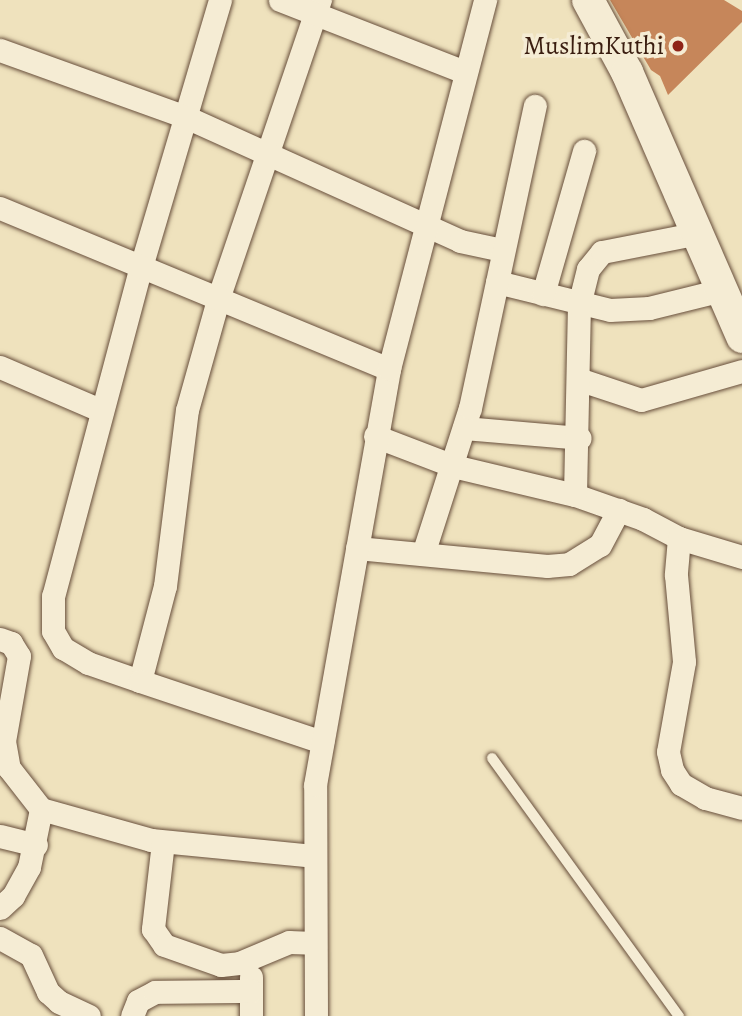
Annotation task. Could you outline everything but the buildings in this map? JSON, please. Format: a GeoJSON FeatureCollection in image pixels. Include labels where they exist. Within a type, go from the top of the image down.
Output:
{"type":"FeatureCollection","features":[{"type":"Feature","properties":{"kind":"main road"},"geometry":{"type":"LineString","coordinates":[[587,0],[627,72],[742,337]]}},
{"type":"Feature","properties":{"kind":"street"},"geometry":{"type":"LineString","coordinates":[[220,0],[141,266],[57,566],[52,632],[63,648],[88,663],[323,742]]}},
{"type":"Feature","properties":{"kind":"street"},"geometry":{"type":"LineString","coordinates":[[280,0],[318,7],[465,72]]}},
{"type":"Feature","properties":{"kind":"street"},"geometry":{"type":"LineString","coordinates":[[316,1016],[314,785],[389,369],[423,225],[485,0]]}},
{"type":"Feature","properties":{"kind":"street"},"geometry":{"type":"LineString","coordinates":[[140,681],[165,586],[187,410],[219,296],[270,157],[318,7]]}},
{"type":"Feature","properties":{"kind":"street"},"geometry":{"type":"LineString","coordinates":[[0,50],[186,117],[460,241],[502,250]]}},
{"type":"Feature","properties":{"kind":"street"},"geometry":{"type":"LineString","coordinates":[[423,554],[464,428],[535,106]]}},
{"type":"Feature","properties":{"kind":"street"},"geometry":{"type":"LineString","coordinates":[[543,294],[584,151]]}},
{"type":"Feature","properties":{"kind":"street"},"geometry":{"type":"LineString","coordinates":[[0,208],[219,296],[389,369]]}},
{"type":"Feature","properties":{"kind":"street"},"geometry":{"type":"LineString","coordinates":[[575,495],[580,438],[579,305],[588,269],[602,252],[699,233]]}},
{"type":"Feature","properties":{"kind":"street"},"geometry":{"type":"LineString","coordinates":[[497,282],[579,305],[610,310],[649,307],[722,290]]}},
{"type":"Feature","properties":{"kind":"street"},"geometry":{"type":"LineString","coordinates":[[0,368],[102,411]]}},
{"type":"Feature","properties":{"kind":"street"},"geometry":{"type":"LineString","coordinates":[[581,380],[616,394],[655,399],[742,370]]}},
{"type":"Feature","properties":{"kind":"street"},"geometry":{"type":"LineString","coordinates":[[464,428],[580,438]]}},
{"type":"Feature","properties":{"kind":"street"},"geometry":{"type":"LineString","coordinates":[[375,436],[453,466],[575,495],[619,510],[679,538],[742,557]]}},
{"type":"Feature","properties":{"kind":"street"},"geometry":{"type":"LineString","coordinates":[[357,548],[569,564],[600,545],[619,510]]}},
{"type":"Feature","properties":{"kind":"street"},"geometry":{"type":"LineString","coordinates":[[679,538],[676,575],[684,662],[668,752],[672,770],[681,784],[705,798],[742,808]]}},
{"type":"Feature","properties":{"kind":"street"},"geometry":{"type":"LineString","coordinates":[[0,639],[11,643],[19,656],[3,716],[4,761],[26,794],[41,809],[113,832],[163,842],[313,856]]}},
{"type":"Feature","properties":{"kind":"street"},"geometry":{"type":"LineString","coordinates":[[0,908],[13,896],[36,845],[41,809]]}},
{"type":"Feature","properties":{"kind":"street"},"geometry":{"type":"LineString","coordinates":[[0,836],[36,845]]}},
{"type":"Feature","properties":{"kind":"street"},"geometry":{"type":"LineString","coordinates":[[163,842],[153,929],[156,940],[221,965],[251,958],[289,942],[314,943]]}},
{"type":"Feature","properties":{"kind":"street"},"geometry":{"type":"LineString","coordinates":[[0,938],[31,954],[48,992],[58,1002],[89,1016]]}},
{"type":"Feature","properties":{"kind":"street"},"geometry":{"type":"LineString","coordinates":[[251,958],[251,1016]]}},
{"type":"Feature","properties":{"kind":"street"},"geometry":{"type":"LineString","coordinates":[[132,1016],[138,1001],[155,992],[251,991]]}},
{"type":"Feature","properties":{"kind":"lane"},"geometry":{"type":"LineString","coordinates":[[492,758],[679,1016]]}},
{"type":"Feature","properties":{"kind":"place","name":"MuslimKuthi"},"geometry":{"type":"Point","coordinates":[678,46]}}]}
